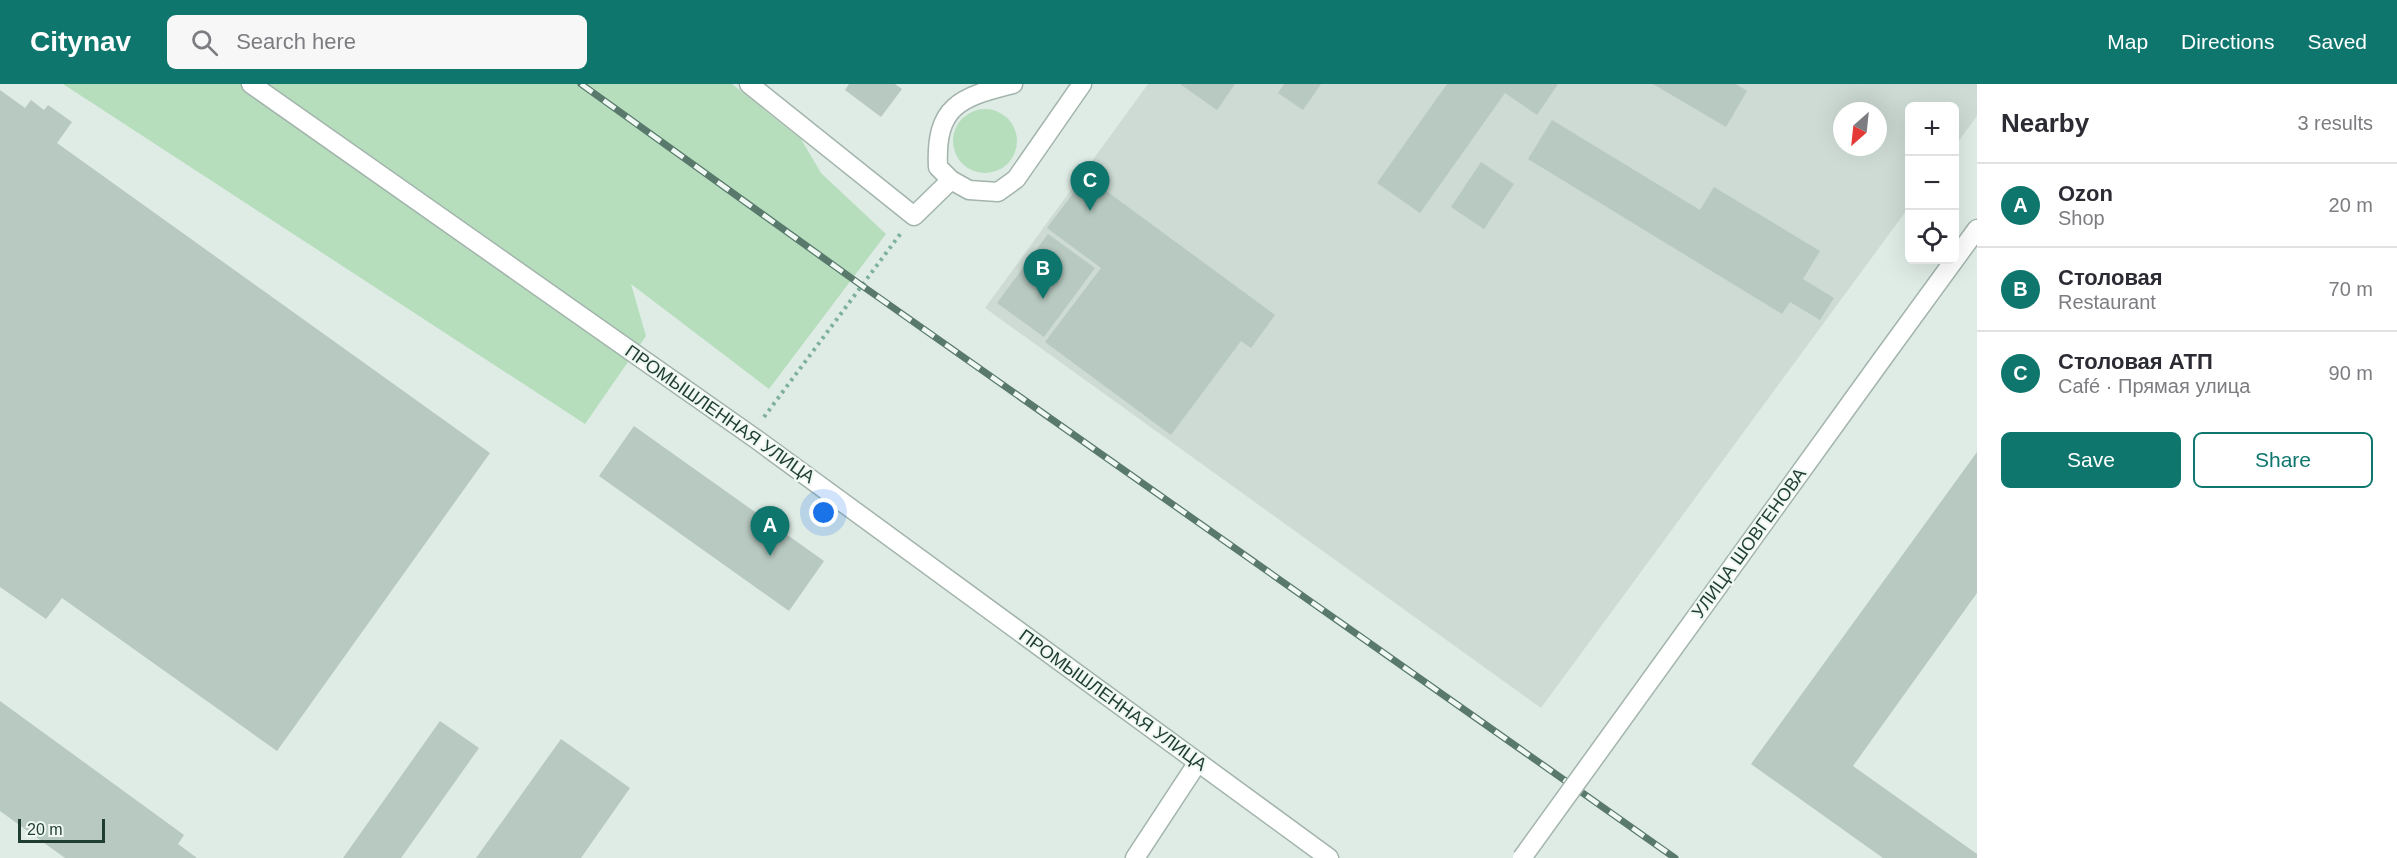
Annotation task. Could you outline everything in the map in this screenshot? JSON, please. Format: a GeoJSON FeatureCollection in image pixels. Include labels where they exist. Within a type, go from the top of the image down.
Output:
{"type":"FeatureCollection","features":[{"type":"Feature","properties":{"kind":"street","name":"ПРОМЫШЛЕННАЯ УЛИЦА"},"geometry":{"type":"LineString","coordinates":[[251,84],[751,435],[1329,858]]}},
{"type":"Feature","properties":{"kind":"street"},"geometry":{"type":"LineString","coordinates":[[749,84],[914,216],[951,180]]}},
{"type":"Feature","properties":{"kind":"street"},"geometry":{"type":"LineString","coordinates":[[1013,84],[977,93],[950,110],[937,143],[938,167],[951,180],[969,190],[998,192],[1016,179],[1082,84]]}},
{"type":"Feature","properties":{"kind":"street","name":"УЛИЦА ШОВГЕНОВА"},"geometry":{"type":"LineString","coordinates":[[1522,858],[1977,229]]}},
{"type":"Feature","properties":{"kind":"street"},"geometry":{"type":"LineString","coordinates":[[1135,858],[1198,762]]}},
{"type":"Feature","properties":{"kind":"path"},"geometry":{"type":"LineString","coordinates":[[751,435],[914,216]]}},
{"type":"Feature","properties":{"kind":"shaded area"},"geometry":{"type":"Polygon","coordinates":[[[1148,84],[1977,84],[1977,116],[1959,141],[1959,102],[1905,102],[1905,212],[1541,708],[985,308],[1148,84]]]}},
{"type":"Feature","properties":{"kind":"green space"},"geometry":{"type":"Polygon","coordinates":[[[63,84],[732,84],[801,139],[821,173],[886,234],[769,389],[631,284],[646,336],[585,424],[63,84]]]}},
{"type":"Feature","properties":{"kind":"green space"},"geometry":{"type":"Polygon","coordinates":[[[985,109],[1003,115],[1011,123],[1017,141],[1011,159],[1003,167],[985,173],[967,167],[959,159],[953,141],[959,123],[967,115],[985,109]]]}},
{"type":"Feature","properties":{"kind":"building"},"geometry":{"type":"Polygon","coordinates":[[[849,84],[895,84],[902,89],[881,117],[845,90],[849,84]]]}},
{"type":"Feature","properties":{"kind":"building"},"geometry":{"type":"Polygon","coordinates":[[[1180,84],[1235,84],[1217,110],[1180,84]]]}},
{"type":"Feature","properties":{"kind":"building"},"geometry":{"type":"Polygon","coordinates":[[[1284,84],[1321,84],[1303,110],[1278,93],[1284,84]]]}},
{"type":"Feature","properties":{"kind":"building"},"geometry":{"type":"Polygon","coordinates":[[[1447,84],[1558,84],[1537,115],[1505,93],[1420,213],[1377,183],[1447,84]]]}},
{"type":"Feature","properties":{"kind":"building"},"geometry":{"type":"Polygon","coordinates":[[[1653,84],[1736,84],[1747,91],[1726,127],[1653,84]]]}},
{"type":"Feature","properties":{"kind":"building"},"geometry":{"type":"Polygon","coordinates":[[[0,90],[25,108],[31,100],[44,110],[48,105],[72,122],[57,143],[490,453],[277,751],[62,598],[46,619],[0,587],[0,90]]]}},
{"type":"Feature","properties":{"kind":"building"},"geometry":{"type":"Polygon","coordinates":[[[1552,120],[1700,210],[1714,187],[1820,251],[1803,279],[1834,298],[1820,320],[1790,302],[1782,314],[1528,159],[1552,120]]]}},
{"type":"Feature","properties":{"kind":"building"},"geometry":{"type":"Polygon","coordinates":[[[1481,162],[1514,184],[1484,229],[1451,207],[1481,162]]]}},
{"type":"Feature","properties":{"kind":"building"},"geometry":{"type":"Polygon","coordinates":[[[1086,176],[1275,315],[1251,348],[1241,341],[1171,435],[1045,342],[1101,268],[1047,228],[1086,176]]]}},
{"type":"Feature","properties":{"kind":"building"},"geometry":{"type":"Polygon","coordinates":[[[1048,234],[1095,268],[1044,337],[997,303],[1048,234]]]}},
{"type":"Feature","properties":{"kind":"building"},"geometry":{"type":"Polygon","coordinates":[[[634,426],[824,561],[789,611],[599,476],[634,426]]]}},
{"type":"Feature","properties":{"kind":"building"},"geometry":{"type":"Polygon","coordinates":[[[1977,452],[1977,593],[1853,766],[1977,854],[1977,858],[1883,858],[1751,764],[1977,452]]]}},
{"type":"Feature","properties":{"kind":"building"},"geometry":{"type":"Polygon","coordinates":[[[0,701],[184,835],[178,844],[197,858],[65,858],[0,811],[0,701]]]}},
{"type":"Feature","properties":{"kind":"building"},"geometry":{"type":"Polygon","coordinates":[[[440,721],[479,748],[401,858],[343,858],[440,721]]]}},
{"type":"Feature","properties":{"kind":"building"},"geometry":{"type":"Polygon","coordinates":[[[561,739],[630,788],[581,858],[476,858],[561,739]]]}},
{"type":"Feature","properties":{"kind":"railway"},"geometry":{"type":"LineString","coordinates":[[581,84],[861,285],[1675,858]]}},
{"type":"Feature","properties":{"kind":"place","name":"Столовая АТП"},"geometry":{"type":"Point","coordinates":[1090,211]}},
{"type":"Feature","properties":{"kind":"place","name":"Столовая"},"geometry":{"type":"Point","coordinates":[1043,299]}},
{"type":"Feature","properties":{"kind":"place","name":"Ozon"},"geometry":{"type":"Point","coordinates":[770,556]}}]}
